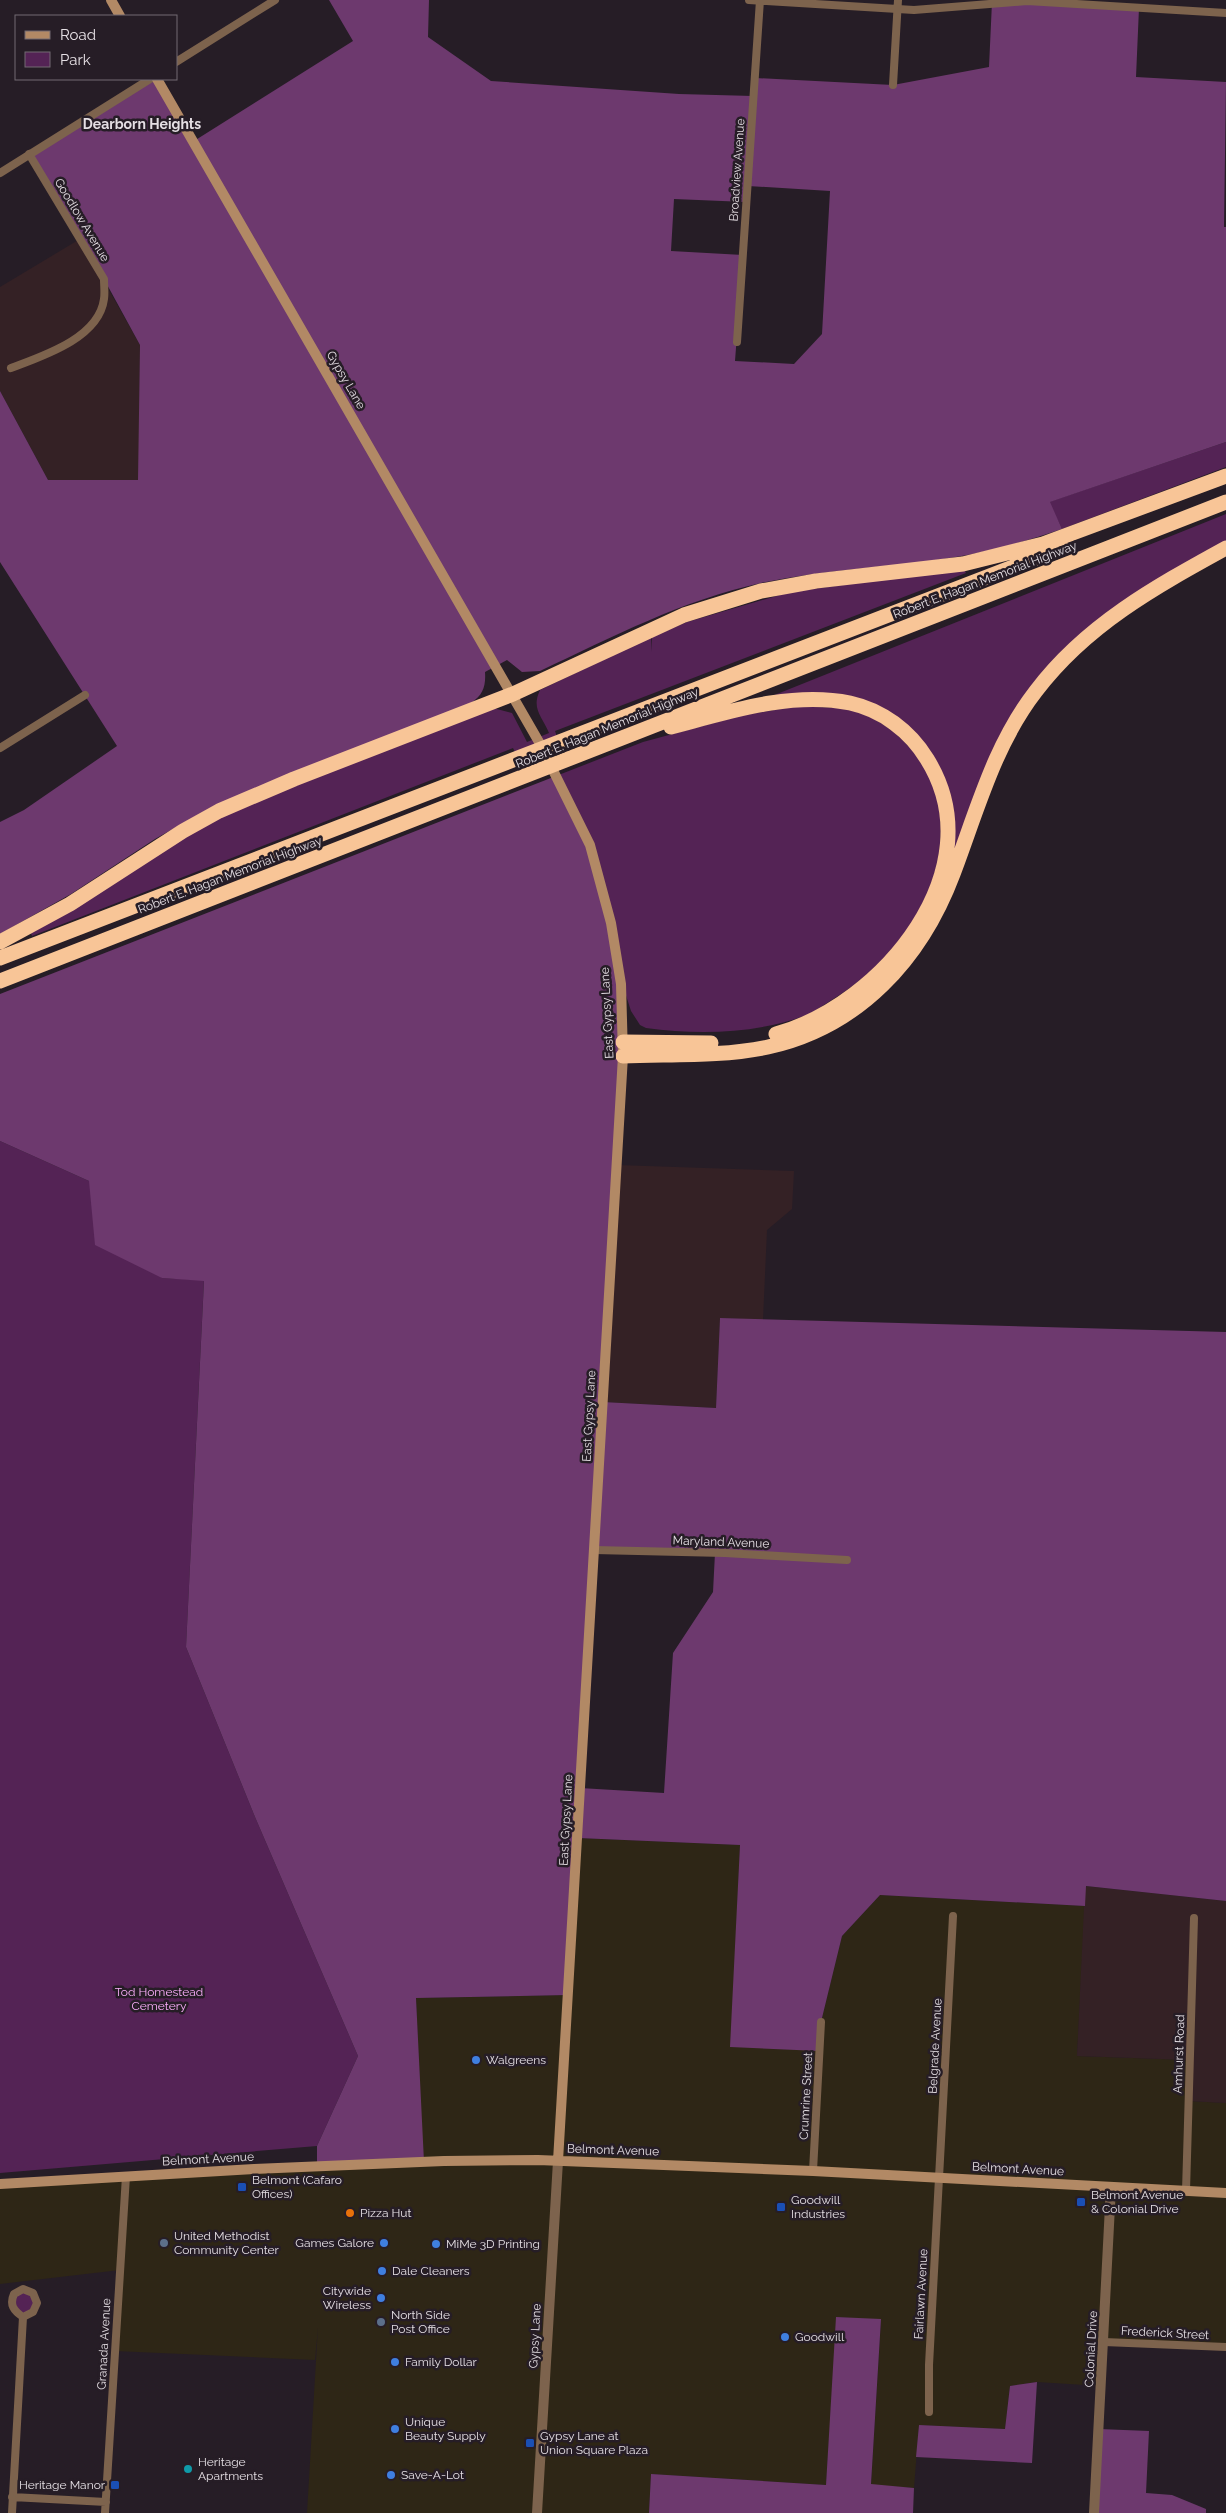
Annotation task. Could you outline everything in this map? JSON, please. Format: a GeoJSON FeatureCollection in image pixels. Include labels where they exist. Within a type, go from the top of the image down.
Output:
{"type":"FeatureCollection","features":[{"type":"Feature","properties":{"kind":"highway"},"geometry":{"type":"LineString","coordinates":[[0,942],[70,904],[183,831],[219,811],[294,778],[513,694],[676,619],[761,591],[816,581],[963,564],[1043,544],[1226,476]]}},
{"type":"Feature","properties":{"kind":"highway","name":"Robert E. Hagan Memorial Highway"},"geometry":{"type":"LineString","coordinates":[[0,958],[1226,484]]}},
{"type":"Feature","properties":{"kind":"highway","name":"Robert E. Hagan Memorial Highway"},"geometry":{"type":"LineString","coordinates":[[0,981],[1226,502]]}},
{"type":"Feature","properties":{"kind":"highway"},"geometry":{"type":"LineString","coordinates":[[623,1049],[738,1052],[768,1047],[812,1033],[841,1018],[877,991],[907,961],[938,912],[997,755],[1035,691],[1065,657],[1098,626],[1135,600],[1226,548]]}},
{"type":"Feature","properties":{"kind":"highway"},"geometry":{"type":"LineString","coordinates":[[623,1049],[734,1042],[763,1038],[819,1018],[843,1004],[873,979],[910,938],[937,886],[944,862],[948,837],[948,812],[934,770],[911,738],[895,723],[875,712],[850,703],[818,700],[786,702],[726,712],[667,728],[645,730]]}},
{"type":"Feature","properties":{"kind":"main road"},"geometry":{"type":"LineString","coordinates":[[110,0],[119,15]]}},
{"type":"Feature","properties":{"kind":"main road","name":"Gypsy Lane"},"geometry":{"type":"LineString","coordinates":[[158,80],[513,694]]}},
{"type":"Feature","properties":{"kind":"main road","name":"East Gypsy Lane"},"geometry":{"type":"LineString","coordinates":[[513,694],[590,845],[611,923],[621,984],[623,1049],[558,2160]]}},
{"type":"Feature","properties":{"kind":"main road","name":"Belmont Avenue"},"geometry":{"type":"LineString","coordinates":[[0,2184],[441,2161],[558,2160],[813,2171],[1226,2193]]}},
{"type":"Feature","properties":{"kind":"street"},"geometry":{"type":"LineString","coordinates":[[178,61],[275,0]]}},
{"type":"Feature","properties":{"kind":"street"},"geometry":{"type":"LineString","coordinates":[[749,0],[898,9],[940,9],[992,2],[1039,1],[1226,13]]}},
{"type":"Feature","properties":{"kind":"street","name":"Broadview Avenue"},"geometry":{"type":"LineString","coordinates":[[737,342],[760,0]]}},
{"type":"Feature","properties":{"kind":"street"},"geometry":{"type":"LineString","coordinates":[[894,86],[898,0]]}},
{"type":"Feature","properties":{"kind":"street"},"geometry":{"type":"LineString","coordinates":[[0,173],[148,80]]}},
{"type":"Feature","properties":{"kind":"street","name":"Goodlow Avenue"},"geometry":{"type":"LineString","coordinates":[[11,368],[70,343],[91,327],[104,300],[104,279],[29,154]]}},
{"type":"Feature","properties":{"kind":"street"},"geometry":{"type":"LineString","coordinates":[[0,748],[85,694]]}},
{"type":"Feature","properties":{"kind":"street","name":"Maryland Avenue"},"geometry":{"type":"LineString","coordinates":[[594,1550],[725,1553],[847,1560]]}},
{"type":"Feature","properties":{"kind":"street","name":"Belgrade Avenue"},"geometry":{"type":"LineString","coordinates":[[939,2178],[953,1916]]}},
{"type":"Feature","properties":{"kind":"street","name":"Amhurst Road"},"geometry":{"type":"LineString","coordinates":[[1186,2191],[1194,1918]]}},
{"type":"Feature","properties":{"kind":"street","name":"Crumrine Street"},"geometry":{"type":"LineString","coordinates":[[813,2171],[821,2022]]}},
{"type":"Feature","properties":{"kind":"street","name":"Gypsy Lane"},"geometry":{"type":"LineString","coordinates":[[537,2513],[558,2160]]}},
{"type":"Feature","properties":{"kind":"street","name":"Granada Avenue"},"geometry":{"type":"LineString","coordinates":[[105,2513],[126,2176]]}},
{"type":"Feature","properties":{"kind":"street","name":"Fairlawn Avenue"},"geometry":{"type":"LineString","coordinates":[[929,2412],[929,2365],[939,2178]]}},
{"type":"Feature","properties":{"kind":"street","name":"Colonial Drive"},"geometry":{"type":"LineString","coordinates":[[1094,2513],[1111,2187]]}},
{"type":"Feature","properties":{"kind":"street"},"geometry":{"type":"LineString","coordinates":[[12,2513],[23,2318]]}},
{"type":"Feature","properties":{"kind":"street","name":"Frederick Street"},"geometry":{"type":"LineString","coordinates":[[1104,2342],[1226,2347]]}},
{"type":"Feature","properties":{"kind":"street"},"geometry":{"type":"LineString","coordinates":[[12,2496],[106,2502]]}},
{"type":"Feature","properties":{"kind":"shaded area"},"geometry":{"type":"Polygon","coordinates":[[[329,0],[429,0],[428,37],[491,81],[679,94],[753,96],[755,78],[893,85],[989,67],[992,2],[1139,8],[1136,77],[1226,82],[1224,227],[1226,227],[1226,442],[1050,502],[1062,529],[1036,538],[956,557],[785,578],[732,590],[676,609],[540,671],[522,672],[507,660],[485,672],[483,690],[471,703],[212,807],[155,839],[71,894],[0,934],[0,822],[24,810],[117,746],[0,562],[0,391],[48,480],[138,480],[140,345],[104,279],[29,154],[155,80],[158,80],[194,141],[353,41],[329,0]],[[748,186],[746,202],[674,199],[671,251],[743,255],[735,361],[794,364],[822,334],[830,191],[748,186]]]}},
{"type":"Feature","properties":{"kind":"shaded area"},"geometry":{"type":"Polygon","coordinates":[[[80,239],[140,345],[139,480],[48,480],[0,391],[0,287],[80,239]]]}},
{"type":"Feature","properties":{"kind":"shaded area"},"geometry":{"type":"Polygon","coordinates":[[[556,776],[590,845],[611,923],[623,1042],[603,1402],[716,1408],[720,1318],[1226,1332],[1226,1901],[1086,1886],[1085,1906],[880,1895],[842,1936],[821,2022],[819,2051],[730,2047],[740,1845],[578,1838],[568,1995],[416,1998],[424,2162],[317,2166],[317,2146],[358,2056],[255,1817],[186,1647],[204,1281],[162,1278],[95,1245],[89,1181],[0,1141],[0,994],[556,776]],[[594,1550],[580,1788],[664,1793],[673,1653],[713,1592],[715,1553],[594,1550]]]}},
{"type":"Feature","properties":{"kind":"shaded area"},"geometry":{"type":"Polygon","coordinates":[[[617,1165],[794,1171],[792,1209],[767,1230],[763,1320],[720,1318],[716,1408],[603,1402],[617,1165]]]}},
{"type":"Feature","properties":{"kind":"shaded area"},"geometry":{"type":"Polygon","coordinates":[[[577,1838],[740,1845],[731,2047],[821,2022],[842,1936],[880,1895],[1085,1906],[1077,2056],[1190,2060],[1189,2101],[1226,2103],[1226,2347],[1104,2342],[1101,2386],[1037,2382],[1010,2386],[1005,2429],[919,2425],[914,2488],[871,2485],[881,2320],[837,2317],[826,2485],[651,2474],[649,2513],[307,2513],[318,2327],[315,2360],[115,2351],[120,2270],[0,2284],[0,2184],[423,2162],[416,1998],[568,1995],[577,1838]]]}},
{"type":"Feature","properties":{"kind":"shaded area"},"geometry":{"type":"Polygon","coordinates":[[[1085,1886],[1226,1901],[1226,2103],[1188,2101],[1189,2060],[1077,2056],[1085,1886]]]}},
{"type":"Feature","properties":{"kind":"shaded area"},"geometry":{"type":"Polygon","coordinates":[[[836,2317],[881,2319],[871,2484],[914,2488],[913,2513],[649,2513],[651,2474],[826,2485],[836,2317]]]}},
{"type":"Feature","properties":{"kind":"shaded area"},"geometry":{"type":"Polygon","coordinates":[[[1037,2382],[1032,2463],[916,2457],[919,2425],[1005,2429],[1010,2386],[1037,2382]]]}},
{"type":"Feature","properties":{"kind":"shaded area"},"geometry":{"type":"Polygon","coordinates":[[[1099,2429],[1149,2431],[1146,2493],[1172,2495],[1206,2509],[1206,2513],[1094,2513],[1099,2429]]]}},
{"type":"Feature","properties":{"kind":"green space"},"geometry":{"type":"Polygon","coordinates":[[[1226,442],[1226,467],[1062,529],[1049,502],[1226,442]]]}},
{"type":"Feature","properties":{"kind":"green space"},"geometry":{"type":"Polygon","coordinates":[[[1226,514],[1226,543],[1042,675],[957,849],[953,847],[947,789],[943,774],[935,759],[882,709],[767,698],[1226,514]]]}},
{"type":"Feature","properties":{"kind":"green space"},"geometry":{"type":"Polygon","coordinates":[[[964,569],[966,573],[555,731],[559,742],[518,758],[513,748],[32,936],[31,933],[187,834],[258,799],[493,708],[512,713],[527,742],[549,733],[537,707],[540,690],[651,637],[651,652],[652,637],[687,622],[790,592],[964,569]]]}},
{"type":"Feature","properties":{"kind":"green space"},"geometry":{"type":"Polygon","coordinates":[[[793,707],[834,708],[865,715],[881,723],[907,744],[924,765],[937,798],[940,816],[940,845],[935,872],[925,899],[893,948],[873,969],[851,988],[807,1015],[785,1022],[746,1030],[686,1032],[646,1028],[640,1025],[631,1011],[556,776],[643,742],[743,715],[793,707]]]}},
{"type":"Feature","properties":{"kind":"green space","name":"Tod Homestead Cemetery"},"geometry":{"type":"Polygon","coordinates":[[[0,1141],[89,1181],[162,1278],[204,1280],[186,1647],[255,1817],[358,2056],[317,2146],[0,2173],[0,1141]]]}},
{"type":"Feature","properties":{"kind":"green space"},"geometry":{"type":"Polygon","coordinates":[[[23,2289],[37,2303],[23,2317],[12,2299],[23,2289]]]}},
{"type":"Feature","properties":{"kind":"place","name":"Walgreens"},"geometry":{"type":"Point","coordinates":[476,2060]}},
{"type":"Feature","properties":{"kind":"place","name":"Belmont (Cafaro Offices)"},"geometry":{"type":"Point","coordinates":[242,2187]}},
{"type":"Feature","properties":{"kind":"place","name":"Belmont Avenue & Colonial Drive"},"geometry":{"type":"Point","coordinates":[1081,2202]}},
{"type":"Feature","properties":{"kind":"place","name":"Goodwill Industries"},"geometry":{"type":"Point","coordinates":[781,2207]}},
{"type":"Feature","properties":{"kind":"place","name":"Pizza Hut"},"geometry":{"type":"Point","coordinates":[350,2213]}},
{"type":"Feature","properties":{"kind":"place","name":"United Methodist Community Center"},"geometry":{"type":"Point","coordinates":[164,2243]}},
{"type":"Feature","properties":{"kind":"place","name":"Games Galore"},"geometry":{"type":"Point","coordinates":[384,2243]}},
{"type":"Feature","properties":{"kind":"place","name":"MiMe 3D Printing"},"geometry":{"type":"Point","coordinates":[436,2244]}},
{"type":"Feature","properties":{"kind":"place","name":"Dale Cleaners"},"geometry":{"type":"Point","coordinates":[382,2271]}},
{"type":"Feature","properties":{"kind":"place","name":"Citywide Wireless"},"geometry":{"type":"Point","coordinates":[381,2298]}},
{"type":"Feature","properties":{"kind":"place","name":"North Side Post Office"},"geometry":{"type":"Point","coordinates":[381,2322]}},
{"type":"Feature","properties":{"kind":"place","name":"Goodwill"},"geometry":{"type":"Point","coordinates":[785,2337]}},
{"type":"Feature","properties":{"kind":"place","name":"Family Dollar"},"geometry":{"type":"Point","coordinates":[395,2362]}},
{"type":"Feature","properties":{"kind":"place","name":"Unique Beauty Supply"},"geometry":{"type":"Point","coordinates":[395,2429]}},
{"type":"Feature","properties":{"kind":"place","name":"Gypsy Lane at Union Square Plaza"},"geometry":{"type":"Point","coordinates":[530,2443]}},
{"type":"Feature","properties":{"kind":"place","name":"Heritage Apartments"},"geometry":{"type":"Point","coordinates":[188,2469]}},
{"type":"Feature","properties":{"kind":"place","name":"Save-A-Lot"},"geometry":{"type":"Point","coordinates":[391,2475]}},
{"type":"Feature","properties":{"kind":"place","name":"Heritage Manor"},"geometry":{"type":"Point","coordinates":[115,2485]}},
{"type":"Feature","properties":{"kind":"district","name":"Dearborn Heights"},"geometry":{"type":"Point","coordinates":[142,124]}}]}
